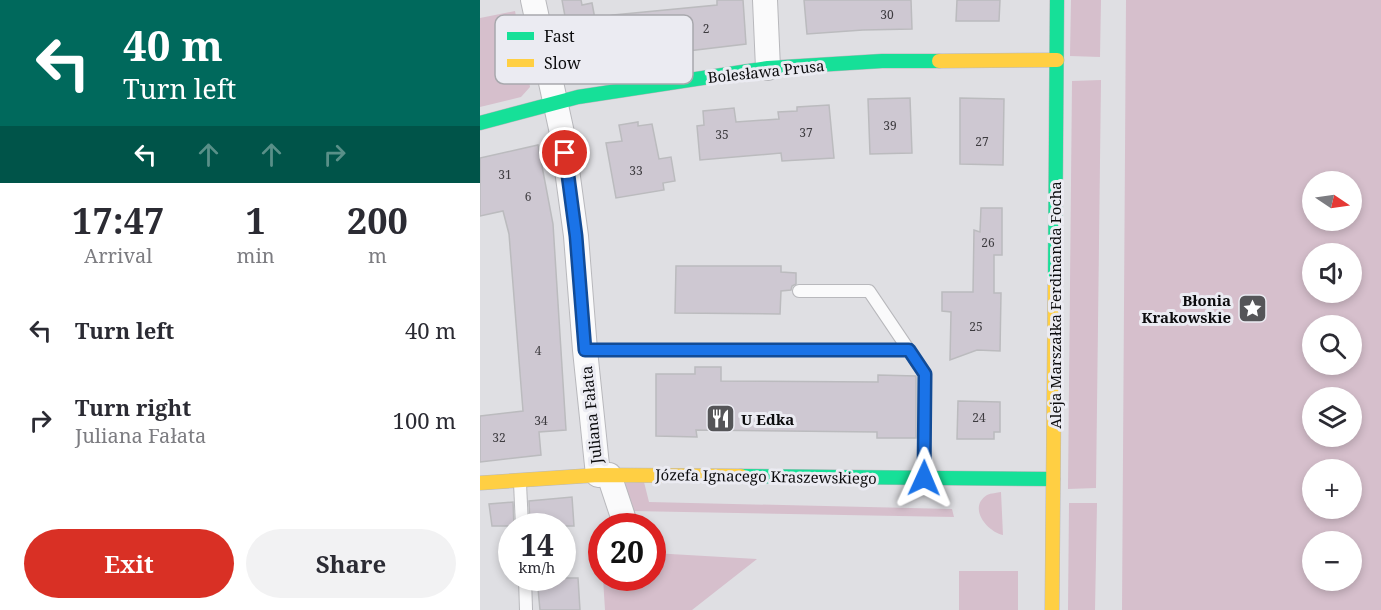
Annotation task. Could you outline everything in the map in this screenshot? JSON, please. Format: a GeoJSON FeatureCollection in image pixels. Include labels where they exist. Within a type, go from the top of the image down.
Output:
{"type":"FeatureCollection","features":[{"type":"Feature","properties":{"kind":"street","name":"Juliana Fałata"},"geometry":{"type":"LineString","coordinates":[[532,0],[535,15]]}},
{"type":"Feature","properties":{"kind":"street"},"geometry":{"type":"LineString","coordinates":[[765,0],[768,69]]}},
{"type":"Feature","properties":{"kind":"street","name":"Aleja Marszałka Ferdinanda Focha"},"geometry":{"type":"LineString","coordinates":[[1052,610],[1057,0]]}},
{"type":"Feature","properties":{"kind":"street","name":"Bolesława Prusa"},"geometry":{"type":"LineString","coordinates":[[693,80],[768,69],[882,61],[1057,60]]}},
{"type":"Feature","properties":{"kind":"street","name":"Juliana Fałata"},"geometry":{"type":"LineString","coordinates":[[551,84],[562,133],[576,236],[585,350],[603,475],[620,513]]}},
{"type":"Feature","properties":{"kind":"street","name":"Bolesława Prusa"},"geometry":{"type":"LineString","coordinates":[[480,123],[578,97],[666,84]]}},
{"type":"Feature","properties":{"kind":"street","name":"Józefa Ignacego Kraszewskiego"},"geometry":{"type":"LineString","coordinates":[[480,483],[603,475],[1053,479]]}},
{"type":"Feature","properties":{"kind":"lane"},"geometry":{"type":"LineString","coordinates":[[800,291],[869,291],[925,374],[924,478]]}},
{"type":"Feature","properties":{"kind":"lane"},"geometry":{"type":"LineString","coordinates":[[585,350],[909,350]]}},
{"type":"Feature","properties":{"kind":"lane"},"geometry":{"type":"LineString","coordinates":[[520,480],[521,513]]}},
{"type":"Feature","properties":{"kind":"lane"},"geometry":{"type":"LineString","coordinates":[[525,591],[526,610]]}},
{"type":"Feature","properties":{"kind":"shaded area"},"geometry":{"type":"Polygon","coordinates":[[[1071,0],[1101,0],[1100,57],[1070,56],[1071,0]]]}},
{"type":"Feature","properties":{"kind":"shaded area","name":"Błonia Krakowskie"},"geometry":{"type":"Polygon","coordinates":[[[1126,0],[1381,0],[1381,610],[1122,610],[1126,0]]]}},
{"type":"Feature","properties":{"kind":"shaded area"},"geometry":{"type":"Polygon","coordinates":[[[515,11],[516,15],[495,15],[515,11]]]}},
{"type":"Feature","properties":{"kind":"shaded area"},"geometry":{"type":"Polygon","coordinates":[[[495,15],[495,84],[529,84],[530,87],[521,97],[480,107],[480,18],[495,15]]]}},
{"type":"Feature","properties":{"kind":"shaded area"},"geometry":{"type":"Polygon","coordinates":[[[1101,80],[1096,488],[1068,489],[1072,81],[1101,80]]]}},
{"type":"Feature","properties":{"kind":"shaded area"},"geometry":{"type":"Polygon","coordinates":[[[644,482],[649,502],[952,509],[954,517],[631,511],[625,483],[644,482]]]}},
{"type":"Feature","properties":{"kind":"shaded area"},"geometry":{"type":"Polygon","coordinates":[[[1001,492],[1003,535],[991,529],[979,513],[981,500],[992,493],[1001,492]]]}},
{"type":"Feature","properties":{"kind":"shaded area"},"geometry":{"type":"Polygon","coordinates":[[[1069,503],[1097,503],[1095,610],[1068,610],[1069,503]]]}},
{"type":"Feature","properties":{"kind":"shaded area"},"geometry":{"type":"Polygon","coordinates":[[[666,554],[757,559],[692,610],[605,610],[604,591],[666,591],[666,554]]]}},
{"type":"Feature","properties":{"kind":"shaded area"},"geometry":{"type":"Polygon","coordinates":[[[959,571],[1018,571],[1018,610],[959,610],[959,571]]]}},
{"type":"Feature","properties":{"kind":"building"},"geometry":{"type":"Polygon","coordinates":[[[562,0],[581,0],[582,5],[592,3],[594,15],[565,15],[562,0]]]}},
{"type":"Feature","properties":{"kind":"building"},"geometry":{"type":"Polygon","coordinates":[[[717,0],[743,0],[746,44],[693,50],[693,15],[613,15],[717,5],[717,0]]]}},
{"type":"Feature","properties":{"kind":"building"},"geometry":{"type":"Polygon","coordinates":[[[804,0],[911,0],[912,29],[807,34],[804,0]]]}},
{"type":"Feature","properties":{"kind":"building"},"geometry":{"type":"Polygon","coordinates":[[[957,0],[1000,0],[999,21],[956,21],[957,0]]]}},
{"type":"Feature","properties":{"kind":"building"},"geometry":{"type":"Polygon","coordinates":[[[910,98],[912,153],[870,154],[868,99],[910,98]]]}},
{"type":"Feature","properties":{"kind":"building"},"geometry":{"type":"Polygon","coordinates":[[[960,98],[1004,99],[1003,165],[960,164],[960,98]]]}},
{"type":"Feature","properties":{"kind":"building"},"geometry":{"type":"Polygon","coordinates":[[[829,105],[834,158],[782,161],[781,153],[700,160],[697,126],[704,125],[703,111],[734,108],[736,122],[779,119],[778,112],[797,111],[797,107],[829,105]]]}},
{"type":"Feature","properties":{"kind":"building"},"geometry":{"type":"Polygon","coordinates":[[[638,122],[638,126],[652,124],[659,159],[671,157],[675,181],[663,183],[664,190],[616,198],[606,143],[622,141],[619,125],[638,122]]]}},
{"type":"Feature","properties":{"kind":"building"},"geometry":{"type":"Polygon","coordinates":[[[538,145],[553,224],[566,430],[539,432],[541,455],[480,462],[480,416],[523,411],[509,234],[503,211],[480,216],[480,158],[538,145]]]}},
{"type":"Feature","properties":{"kind":"building"},"geometry":{"type":"Polygon","coordinates":[[[981,208],[1002,208],[1002,255],[994,255],[994,293],[1001,293],[1000,351],[977,350],[950,360],[951,312],[942,311],[942,292],[973,292],[974,230],[980,232],[981,208]]]}},
{"type":"Feature","properties":{"kind":"building"},"geometry":{"type":"Polygon","coordinates":[[[676,266],[781,266],[781,272],[796,273],[796,284],[791,290],[781,291],[780,314],[675,313],[676,266]]]}},
{"type":"Feature","properties":{"kind":"building"},"geometry":{"type":"Polygon","coordinates":[[[695,367],[721,367],[721,381],[878,382],[878,375],[916,376],[916,438],[877,438],[877,432],[696,430],[697,437],[656,436],[656,374],[695,374],[695,367]]]}},
{"type":"Feature","properties":{"kind":"building"},"geometry":{"type":"Polygon","coordinates":[[[958,401],[1000,402],[1000,432],[994,432],[994,439],[957,439],[958,401]]]}},
{"type":"Feature","properties":{"kind":"building"},"geometry":{"type":"Polygon","coordinates":[[[572,497],[573,513],[529,513],[529,501],[572,497]]]}},
{"type":"Feature","properties":{"kind":"building"},"geometry":{"type":"Polygon","coordinates":[[[513,502],[513,513],[498,513],[498,526],[492,526],[489,504],[513,502]]]}},
{"type":"Feature","properties":{"kind":"building"},"geometry":{"type":"Polygon","coordinates":[[[576,578],[578,578],[580,610],[540,610],[538,591],[576,591],[576,578]]]}},
{"type":"Feature","properties":{"kind":"traffic: fast"},"geometry":{"type":"LineString","coordinates":[[1055,284],[1057,0]]}},
{"type":"Feature","properties":{"kind":"traffic: fast"},"geometry":{"type":"LineString","coordinates":[[693,79],[768,68],[882,61],[939,61]]}},
{"type":"Feature","properties":{"kind":"traffic: fast"},"geometry":{"type":"LineString","coordinates":[[480,123],[578,97],[663,84]]}},
{"type":"Feature","properties":{"kind":"traffic: fast"},"geometry":{"type":"LineString","coordinates":[[741,476],[1053,479]]}},
{"type":"Feature","properties":{"kind":"traffic: slow"},"geometry":{"type":"LineString","coordinates":[[939,61],[1057,60]]}},
{"type":"Feature","properties":{"kind":"traffic: slow"},"geometry":{"type":"LineString","coordinates":[[1052,610],[1055,284]]}},
{"type":"Feature","properties":{"kind":"traffic: slow"},"geometry":{"type":"LineString","coordinates":[[480,483],[598,475],[741,476]]}},
{"type":"Feature","properties":{"kind":"place","name":"Błonia Krakowskie"},"geometry":{"type":"Point","coordinates":[1252,309]}},
{"type":"Feature","properties":{"kind":"place","name":"U Edka"},"geometry":{"type":"Point","coordinates":[720,419]}},
{"type":"Feature","properties":{"kind":"route"},"geometry":{"type":"LineString","coordinates":[[565,153],[576,236],[585,350],[909,350],[925,374],[924,478]]}}]}
